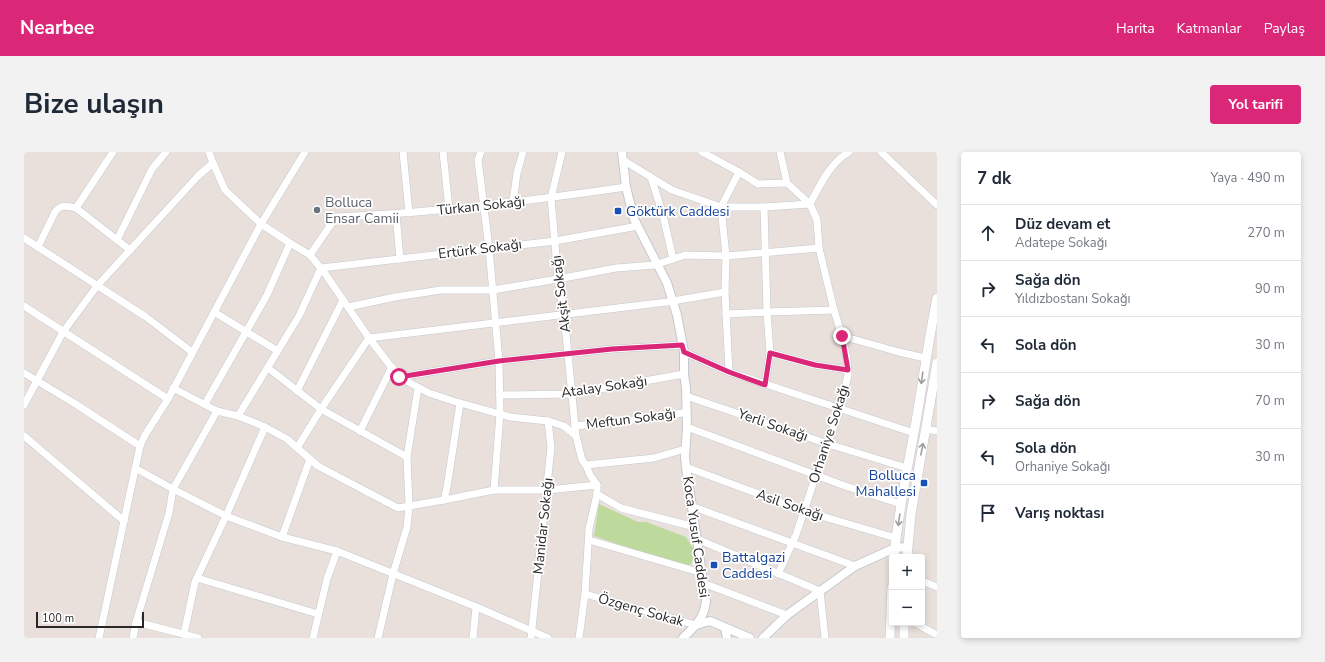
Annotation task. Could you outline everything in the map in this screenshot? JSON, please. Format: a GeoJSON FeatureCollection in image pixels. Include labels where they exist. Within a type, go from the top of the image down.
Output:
{"type":"FeatureCollection","features":[{"type":"Feature","properties":{"kind":"main road"},"geometry":{"type":"LineString","coordinates":[[895,552],[901,504],[937,298]]}},
{"type":"Feature","properties":{"kind":"main road"},"geometry":{"type":"LineString","coordinates":[[907,554],[911,514],[936,383],[937,363]]}},
{"type":"Feature","properties":{"kind":"main road"},"geometry":{"type":"LineString","coordinates":[[890,638],[892,590]]}},
{"type":"Feature","properties":{"kind":"main road"},"geometry":{"type":"LineString","coordinates":[[904,626],[904,638]]}},
{"type":"Feature","properties":{"kind":"street"},"geometry":{"type":"LineString","coordinates":[[76,208],[113,152]]}},
{"type":"Feature","properties":{"kind":"street"},"geometry":{"type":"LineString","coordinates":[[117,240],[152,169],[166,152]]}},
{"type":"Feature","properties":{"kind":"street"},"geometry":{"type":"LineString","coordinates":[[210,152],[213,163],[225,190],[261,224],[310,255],[321,268],[369,338],[399,377],[429,393],[510,417],[548,421],[564,426],[576,436]]}},
{"type":"Feature","properties":{"kind":"street"},"geometry":{"type":"LineString","coordinates":[[99,638],[140,446],[145,435],[168,399],[261,224],[305,152]]}},
{"type":"Feature","properties":{"kind":"street"},"geometry":{"type":"LineString","coordinates":[[403,152],[409,213]]}},
{"type":"Feature","properties":{"kind":"street"},"geometry":{"type":"LineString","coordinates":[[443,152],[449,209]]}},
{"type":"Feature","properties":{"kind":"street"},"geometry":{"type":"LineString","coordinates":[[481,152],[478,160],[489,248],[499,361],[500,414],[494,490]]}},
{"type":"Feature","properties":{"kind":"street"},"geometry":{"type":"LineString","coordinates":[[513,202],[517,173],[523,152]]}},
{"type":"Feature","properties":{"kind":"street","name":"Akşit Sokağı"},"geometry":{"type":"LineString","coordinates":[[562,152],[551,198],[558,279],[564,314],[576,436],[582,460],[596,485]]}},
{"type":"Feature","properties":{"kind":"street"},"geometry":{"type":"LineString","coordinates":[[702,152],[758,184],[787,183]]}},
{"type":"Feature","properties":{"kind":"street"},"geometry":{"type":"LineString","coordinates":[[780,152],[787,183],[810,204]]}},
{"type":"Feature","properties":{"kind":"street"},"geometry":{"type":"LineString","coordinates":[[810,204],[823,178],[841,157],[849,152]]}},
{"type":"Feature","properties":{"kind":"street"},"geometry":{"type":"LineString","coordinates":[[881,152],[937,205]]}},
{"type":"Feature","properties":{"kind":"street"},"geometry":{"type":"LineString","coordinates":[[623,156],[651,177],[672,190],[721,207],[764,207],[810,204]]}},
{"type":"Feature","properties":{"kind":"street","name":"Koca Yusuf Caddesi"},"geometry":{"type":"LineString","coordinates":[[623,156],[626,187],[634,219],[667,283],[677,315],[683,348],[687,427],[685,449],[686,466],[706,601],[705,611],[696,625],[683,638]]}},
{"type":"Feature","properties":{"kind":"street"},"geometry":{"type":"LineString","coordinates":[[24,405],[63,332],[97,286],[198,176],[213,163]]}},
{"type":"Feature","properties":{"kind":"street"},"geometry":{"type":"LineString","coordinates":[[729,372],[725,292],[726,256],[721,207],[739,172]]}},
{"type":"Feature","properties":{"kind":"street"},"geometry":{"type":"LineString","coordinates":[[651,177],[663,215],[673,259]]}},
{"type":"Feature","properties":{"kind":"street","name":"Türkan Sokağı"},"geometry":{"type":"LineString","coordinates":[[310,255],[336,217],[396,214],[449,209],[551,198],[626,187]]}},
{"type":"Feature","properties":{"kind":"street","name":"Orhaniye Sokağı"},"geometry":{"type":"LineString","coordinates":[[778,574],[804,511],[840,410],[847,385],[848,370],[842,336],[819,248],[817,220],[810,204]]}},
{"type":"Feature","properties":{"kind":"street"},"geometry":{"type":"LineString","coordinates":[[38,247],[55,212],[63,205],[76,208],[130,250]]}},
{"type":"Feature","properties":{"kind":"street"},"geometry":{"type":"LineString","coordinates":[[764,207],[767,312],[770,353],[765,385]]}},
{"type":"Feature","properties":{"kind":"street"},"geometry":{"type":"LineString","coordinates":[[396,214],[400,259]]}},
{"type":"Feature","properties":{"kind":"street","name":"Ertürk Sokağı"},"geometry":{"type":"LineString","coordinates":[[321,268],[555,241],[638,226]]}},
{"type":"Feature","properties":{"kind":"street"},"geometry":{"type":"LineString","coordinates":[[24,238],[146,317],[192,352]]}},
{"type":"Feature","properties":{"kind":"street"},"geometry":{"type":"LineString","coordinates":[[205,404],[267,295],[290,243]]}},
{"type":"Feature","properties":{"kind":"street"},"geometry":{"type":"LineString","coordinates":[[348,307],[395,297],[441,290],[493,290],[616,268],[657,264],[685,255],[726,256],[765,254],[819,248]]}},
{"type":"Feature","properties":{"kind":"street"},"geometry":{"type":"LineString","coordinates":[[238,416],[299,316],[321,268]]}},
{"type":"Feature","properties":{"kind":"street"},"geometry":{"type":"LineString","coordinates":[[297,448],[321,409],[369,338],[673,301],[725,292]]}},
{"type":"Feature","properties":{"kind":"street"},"geometry":{"type":"LineString","coordinates":[[297,391],[343,300]]}},
{"type":"Feature","properties":{"kind":"street"},"geometry":{"type":"LineString","coordinates":[[24,306],[168,399]]}},
{"type":"Feature","properties":{"kind":"street"},"geometry":{"type":"LineString","coordinates":[[726,314],[834,310]]}},
{"type":"Feature","properties":{"kind":"street"},"geometry":{"type":"LineString","coordinates":[[214,312],[278,351]]}},
{"type":"Feature","properties":{"kind":"street"},"geometry":{"type":"LineString","coordinates":[[842,336],[926,358]]}},
{"type":"Feature","properties":{"kind":"street"},"geometry":{"type":"LineString","coordinates":[[399,377],[499,361],[612,349],[683,348],[729,372],[840,410],[914,433]]}},
{"type":"Feature","properties":{"kind":"street"},"geometry":{"type":"LineString","coordinates":[[770,353],[815,365],[848,370]]}},
{"type":"Feature","properties":{"kind":"street"},"geometry":{"type":"LineString","coordinates":[[360,431],[392,367]]}},
{"type":"Feature","properties":{"kind":"street"},"geometry":{"type":"LineString","coordinates":[[268,368],[321,409],[407,457]]}},
{"type":"Feature","properties":{"kind":"street"},"geometry":{"type":"LineString","coordinates":[[24,373],[74,403],[140,446]]}},
{"type":"Feature","properties":{"kind":"street","name":"Atalay Sokağı"},"geometry":{"type":"LineString","coordinates":[[500,395],[571,394],[684,374]]}},
{"type":"Feature","properties":{"kind":"street"},"geometry":{"type":"LineString","coordinates":[[173,388],[217,411],[238,416],[265,427],[287,439],[318,466],[398,508],[494,490],[547,490],[596,485],[597,494],[589,529],[585,594],[579,638]]}},
{"type":"Feature","properties":{"kind":"street"},"geometry":{"type":"LineString","coordinates":[[378,638],[392,574],[407,526],[409,506],[407,457],[418,388]]}},
{"type":"Feature","properties":{"kind":"street","name":"Yerli Sokağı"},"geometry":{"type":"LineString","coordinates":[[686,396],[828,444],[907,468]]}},
{"type":"Feature","properties":{"kind":"street"},"geometry":{"type":"LineString","coordinates":[[444,500],[460,403]]}},
{"type":"Feature","properties":{"kind":"street"},"geometry":{"type":"LineString","coordinates":[[134,638],[136,622],[169,513],[173,489],[217,411]]}},
{"type":"Feature","properties":{"kind":"street","name":"Meftun Sokağı"},"geometry":{"type":"LineString","coordinates":[[575,426],[662,417],[686,412]]}},
{"type":"Feature","properties":{"kind":"street","name":"Manidar Sokağı"},"geometry":{"type":"LineString","coordinates":[[532,635],[551,447],[548,421]]}},
{"type":"Feature","properties":{"kind":"street"},"geometry":{"type":"LineString","coordinates":[[184,634],[197,578],[265,427]]}},
{"type":"Feature","properties":{"kind":"street"},"geometry":{"type":"LineString","coordinates":[[687,427],[845,486],[901,504]]}},
{"type":"Feature","properties":{"kind":"street"},"geometry":{"type":"LineString","coordinates":[[926,429],[937,431]]}},
{"type":"Feature","properties":{"kind":"street"},"geometry":{"type":"LineString","coordinates":[[24,436],[124,521]]}},
{"type":"Feature","properties":{"kind":"street"},"geometry":{"type":"LineString","coordinates":[[586,465],[654,458],[685,449]]}},
{"type":"Feature","properties":{"kind":"street"},"geometry":{"type":"LineString","coordinates":[[282,537],[310,459]]}},
{"type":"Feature","properties":{"kind":"street","name":"Asil Sokağı"},"geometry":{"type":"LineString","coordinates":[[686,466],[804,511],[896,538]]}},
{"type":"Feature","properties":{"kind":"street"},"geometry":{"type":"LineString","coordinates":[[135,468],[226,516],[282,537],[337,551],[476,607],[532,635],[548,638]]}},
{"type":"Feature","properties":{"kind":"street"},"geometry":{"type":"LineString","coordinates":[[597,494],[621,508],[694,527]]}},
{"type":"Feature","properties":{"kind":"street"},"geometry":{"type":"LineString","coordinates":[[691,506],[855,566]]}},
{"type":"Feature","properties":{"kind":"street"},"geometry":{"type":"LineString","coordinates":[[697,539],[820,591]]}},
{"type":"Feature","properties":{"kind":"street"},"geometry":{"type":"LineString","coordinates":[[589,540],[702,573]]}},
{"type":"Feature","properties":{"kind":"street"},"geometry":{"type":"LineString","coordinates":[[763,638],[787,615],[855,566],[908,547]]}},
{"type":"Feature","properties":{"kind":"street"},"geometry":{"type":"LineString","coordinates":[[313,638],[327,579],[337,551]]}},
{"type":"Feature","properties":{"kind":"street"},"geometry":{"type":"LineString","coordinates":[[197,578],[318,614]]}},
{"type":"Feature","properties":{"kind":"street"},"geometry":{"type":"LineString","coordinates":[[925,582],[937,587]]}},
{"type":"Feature","properties":{"kind":"street"},"geometry":{"type":"LineString","coordinates":[[703,583],[787,615]]}},
{"type":"Feature","properties":{"kind":"street"},"geometry":{"type":"LineString","coordinates":[[820,591],[825,638]]}},
{"type":"Feature","properties":{"kind":"street","name":"Özgenç Sokak"},"geometry":{"type":"LineString","coordinates":[[585,594],[696,625]]}},
{"type":"Feature","properties":{"kind":"street"},"geometry":{"type":"LineString","coordinates":[[473,638],[476,607]]}},
{"type":"Feature","properties":{"kind":"street"},"geometry":{"type":"LineString","coordinates":[[705,611],[710,621],[750,638]]}},
{"type":"Feature","properties":{"kind":"street"},"geometry":{"type":"LineString","coordinates":[[696,625],[710,621]]}},
{"type":"Feature","properties":{"kind":"street"},"geometry":{"type":"LineString","coordinates":[[136,622],[198,638]]}},
{"type":"Feature","properties":{"kind":"street"},"geometry":{"type":"LineString","coordinates":[[920,626],[937,635]]}},
{"type":"Feature","properties":{"kind":"street"},"geometry":{"type":"LineString","coordinates":[[724,628],[727,638]]}},
{"type":"Feature","properties":{"kind":"green space"},"geometry":{"type":"Polygon","coordinates":[[[599,504],[638,522],[646,522],[686,537],[694,550],[694,557],[691,564],[685,567],[594,536],[599,504]]]}},
{"type":"Feature","properties":{"kind":"place","name":"Bolluca Ensar Camii"},"geometry":{"type":"Point","coordinates":[317,210]}},
{"type":"Feature","properties":{"kind":"place","name":"Göktürk Caddesi"},"geometry":{"type":"Point","coordinates":[618,211]}},
{"type":"Feature","properties":{"kind":"place","name":"Bolluca Mahallesi"},"geometry":{"type":"Point","coordinates":[924,483]}},
{"type":"Feature","properties":{"kind":"place","name":"Battalgazi Caddesi"},"geometry":{"type":"Point","coordinates":[714,565]}},
{"type":"Feature","properties":{"kind":"route"},"geometry":{"type":"LineString","coordinates":[[399,377],[499,361],[612,349],[682,345],[684,352],[729,372],[765,385],[770,353],[815,365],[848,370],[842,336]]}}]}
